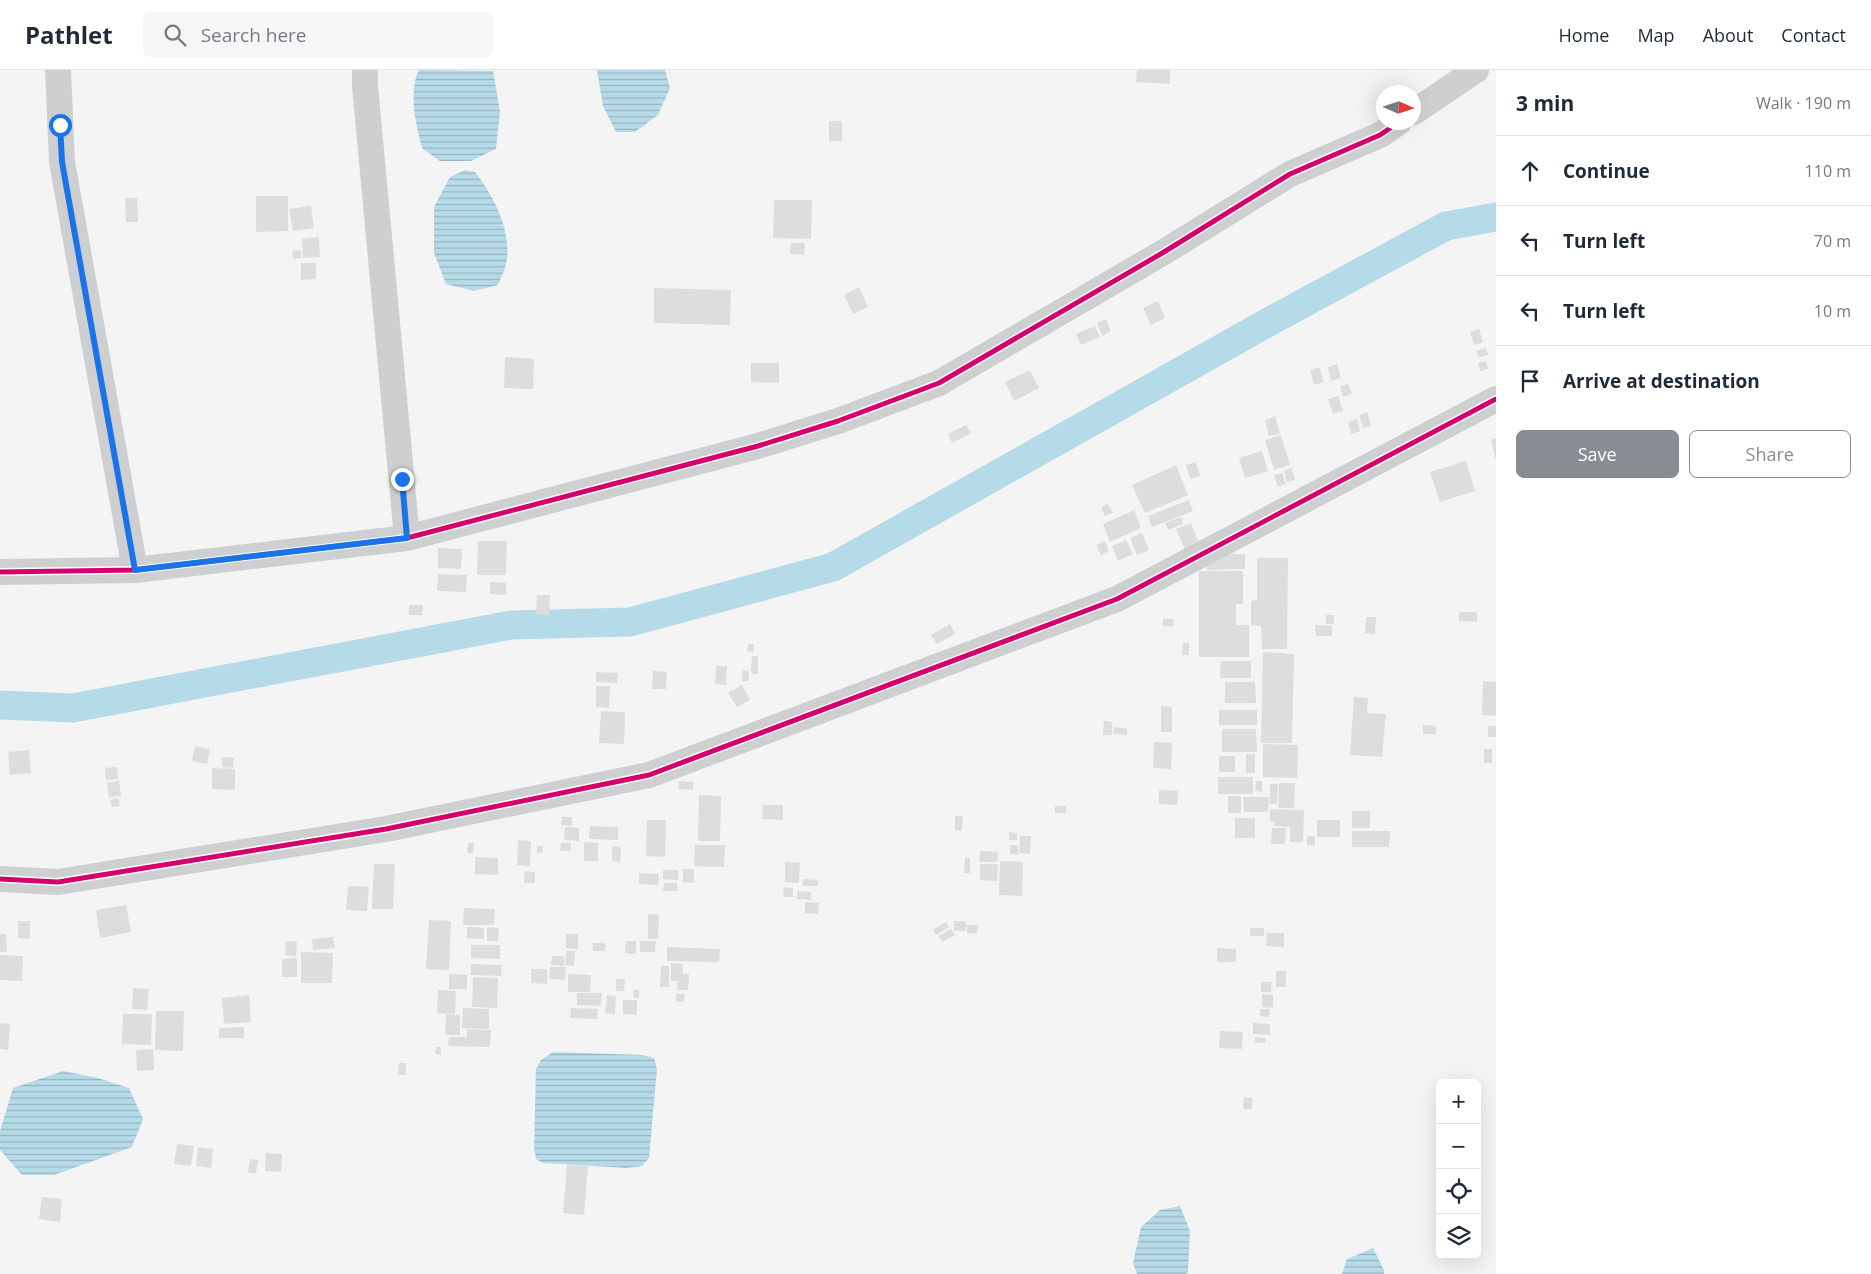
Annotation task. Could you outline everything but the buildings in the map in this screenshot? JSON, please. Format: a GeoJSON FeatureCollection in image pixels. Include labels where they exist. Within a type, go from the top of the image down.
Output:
{"type":"FeatureCollection","features":[{"type":"Feature","properties":{"kind":"street"},"geometry":{"type":"LineString","coordinates":[[58,70],[62,162],[135,570]]}},
{"type":"Feature","properties":{"kind":"street"},"geometry":{"type":"LineString","coordinates":[[365,70],[365,96],[407,538]]}},
{"type":"Feature","properties":{"kind":"street"},"geometry":{"type":"LineString","coordinates":[[1421,107],[1476,70]]}},
{"type":"Feature","properties":{"kind":"street"},"geometry":{"type":"LineString","coordinates":[[0,572],[135,570],[407,538],[758,446],[838,421],[939,383],[1164,252],[1290,174],[1380,135],[1387,130]]}},
{"type":"Feature","properties":{"kind":"street"},"geometry":{"type":"LineString","coordinates":[[0,879],[58,882],[377,831],[649,775],[1117,599],[1496,399]]}},
{"type":"Feature","properties":{"kind":"water"},"geometry":{"type":"Polygon","coordinates":[[[419,70],[493,71],[500,111],[496,149],[471,161],[440,161],[422,148],[414,109],[414,88],[419,70]]]}},
{"type":"Feature","properties":{"kind":"water"},"geometry":{"type":"Polygon","coordinates":[[[597,70],[665,70],[670,88],[658,115],[635,132],[616,132],[603,106],[597,70]]]}},
{"type":"Feature","properties":{"kind":"water"},"geometry":{"type":"Polygon","coordinates":[[[465,170],[475,172],[494,202],[503,224],[507,247],[505,269],[498,285],[474,291],[446,284],[434,253],[434,207],[450,177],[465,170]]]}},
{"type":"Feature","properties":{"kind":"water"},"geometry":{"type":"Polygon","coordinates":[[[553,1052],[642,1055],[654,1058],[657,1069],[649,1158],[642,1166],[627,1168],[543,1163],[536,1159],[534,1148],[536,1069],[541,1060],[553,1052]]]}},
{"type":"Feature","properties":{"kind":"water"},"geometry":{"type":"Polygon","coordinates":[[[63,1071],[98,1078],[129,1088],[143,1119],[132,1147],[54,1175],[22,1175],[0,1150],[0,1131],[13,1088],[63,1071]]]}},
{"type":"Feature","properties":{"kind":"water"},"geometry":{"type":"Polygon","coordinates":[[[1180,1206],[1190,1231],[1188,1272],[1186,1274],[1137,1274],[1133,1263],[1141,1227],[1160,1210],[1180,1206]]]}},
{"type":"Feature","properties":{"kind":"water"},"geometry":{"type":"Polygon","coordinates":[[[1373,1248],[1384,1270],[1384,1274],[1342,1274],[1347,1259],[1373,1248]]]}},
{"type":"Feature","properties":{"kind":"waterway"},"geometry":{"type":"LineString","coordinates":[[0,705],[73,708],[511,625],[630,622],[833,567],[1274,319],[1446,226],[1496,217]]}},
{"type":"Feature","properties":{"kind":"cycle path"},"geometry":{"type":"LineString","coordinates":[[0,572],[135,570],[407,538],[758,446],[838,421],[939,383],[1164,252],[1290,174],[1380,135],[1387,130]]}},
{"type":"Feature","properties":{"kind":"cycle path"},"geometry":{"type":"LineString","coordinates":[[0,879],[58,882],[386,829],[649,775],[1117,599],[1496,399]]}},
{"type":"Feature","properties":{"kind":"route"},"geometry":{"type":"LineString","coordinates":[[60,125],[62,162],[135,570],[407,538],[402,479]]}}]}
